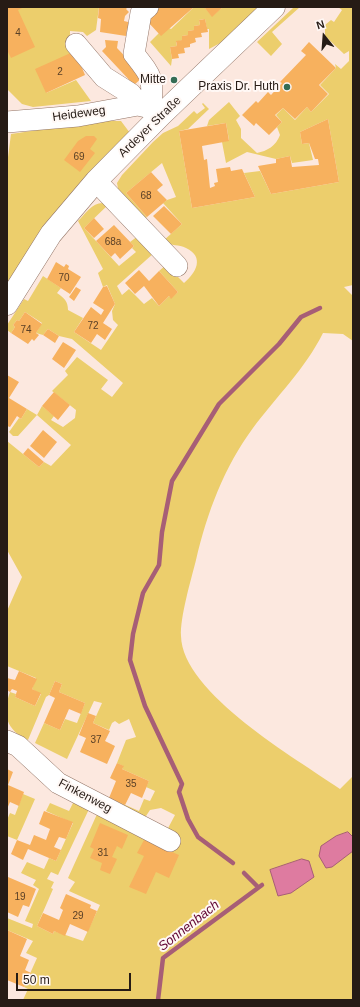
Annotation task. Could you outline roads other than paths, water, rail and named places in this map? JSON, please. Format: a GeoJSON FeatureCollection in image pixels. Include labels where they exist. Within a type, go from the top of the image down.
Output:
{"type":"FeatureCollection","features":[{"type":"Feature","properties":{"kind":"main road","name":"Ardeyer Straße"},"geometry":{"type":"LineString","coordinates":[[7,304],[51,234],[96,181],[150,109],[274,7]]}},
{"type":"Feature","properties":{"kind":"street"},"geometry":{"type":"LineString","coordinates":[[148,7],[141,13],[134,54],[150,74],[152,86],[150,109]]}},
{"type":"Feature","properties":{"kind":"street"},"geometry":{"type":"LineString","coordinates":[[76,44],[104,77],[131,94],[150,109]]}},
{"type":"Feature","properties":{"kind":"street","name":"Heideweg"},"geometry":{"type":"LineString","coordinates":[[7,122],[150,109]]}},
{"type":"Feature","properties":{"kind":"street"},"geometry":{"type":"LineString","coordinates":[[96,181],[177,266]]}},
{"type":"Feature","properties":{"kind":"street","name":"Finkenweg"},"geometry":{"type":"LineString","coordinates":[[7,741],[18,746],[58,783],[170,841]]}},
{"type":"Feature","properties":{"kind":"waterway"},"geometry":{"type":"LineString","coordinates":[[233,863],[198,837],[188,819],[179,792],[182,784],[145,706],[130,660],[133,634],[143,593],[159,565],[162,532],[172,481],[219,404],[279,344],[301,317],[320,308]]}},
{"type":"Feature","properties":{"kind":"waterway"},"geometry":{"type":"LineString","coordinates":[[244,873],[258,887]]}},
{"type":"Feature","properties":{"kind":"waterway","name":"Sonnenbach"},"geometry":{"type":"LineString","coordinates":[[158,1000],[163,958],[262,885]]}},
{"type":"Feature","properties":{"kind":"place","name":"Mitte"},"geometry":{"type":"Point","coordinates":[174,80]}},
{"type":"Feature","properties":{"kind":"place","name":"Praxis Dr. Huth"},"geometry":{"type":"Point","coordinates":[287,87]}}]}
